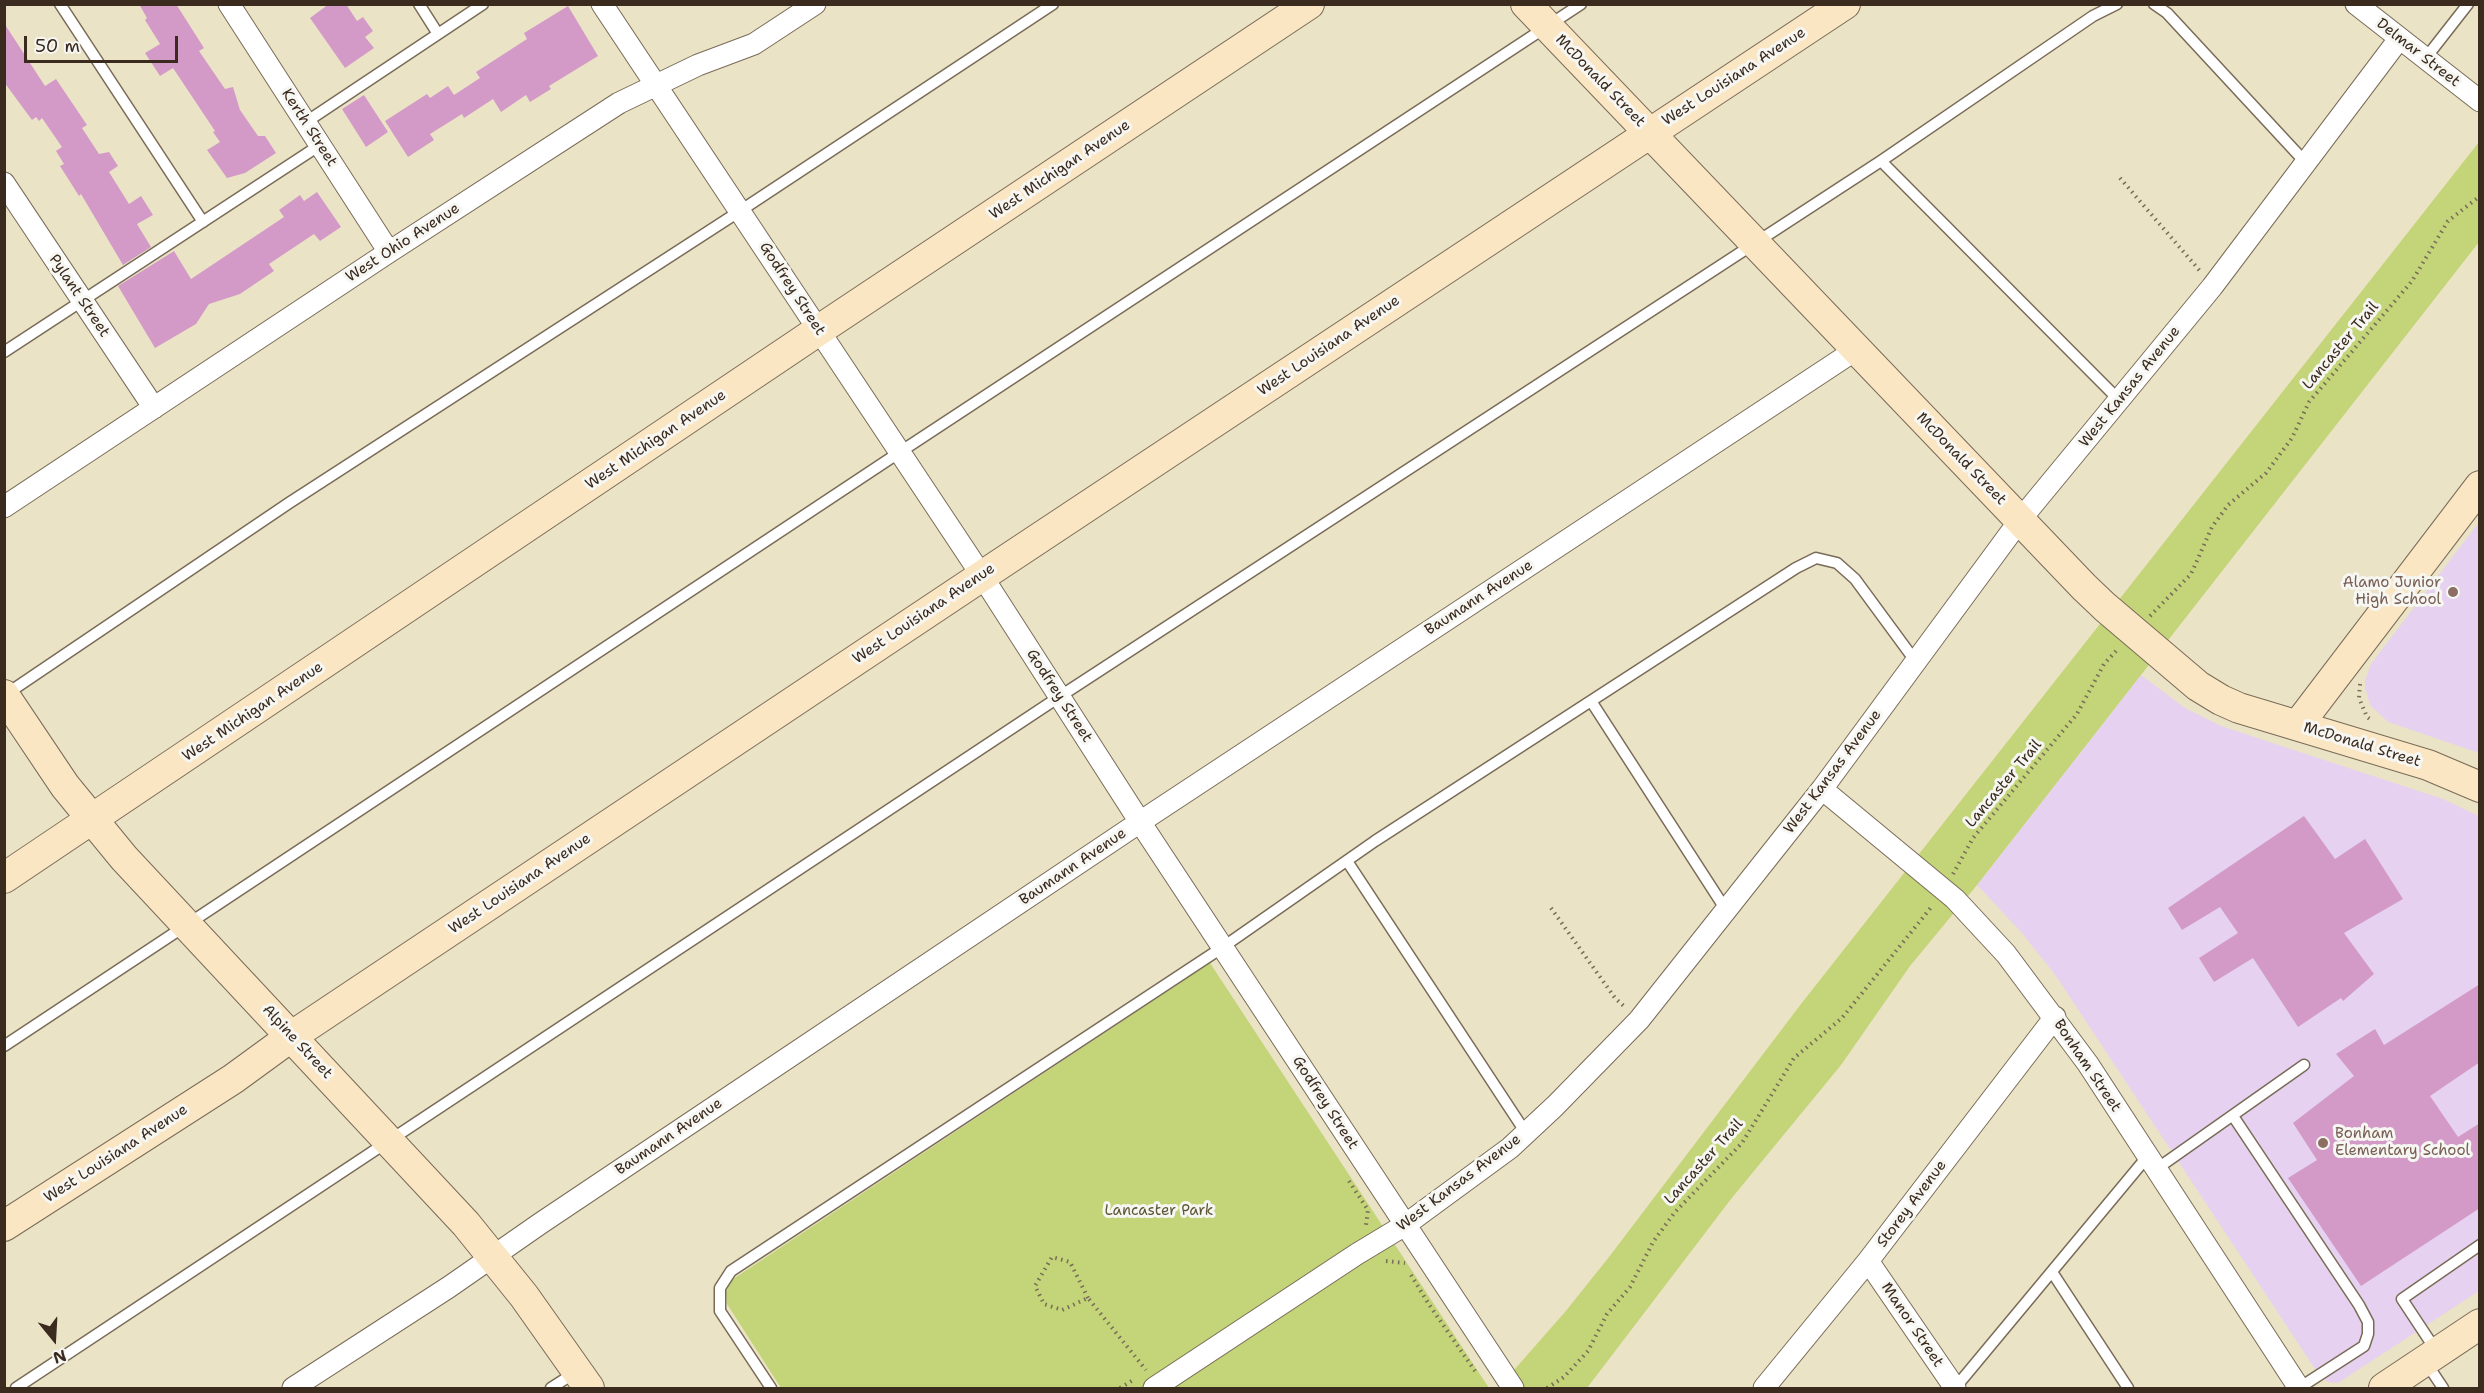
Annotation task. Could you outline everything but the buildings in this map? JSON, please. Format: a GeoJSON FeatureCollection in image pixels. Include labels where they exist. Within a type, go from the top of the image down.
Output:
{"type":"FeatureCollection","features":[{"type":"Feature","properties":{"kind":"street","name":"Kerth Street"},"geometry":{"type":"LineString","coordinates":[[229,4],[390,252]]}},
{"type":"Feature","properties":{"kind":"street","name":"Godfrey Street"},"geometry":{"type":"LineString","coordinates":[[602,4],[982,576],[1140,822],[1513,1389]]}},
{"type":"Feature","properties":{"kind":"street","name":"West Ohio Avenue"},"geometry":{"type":"LineString","coordinates":[[4,507],[619,103],[698,65],[754,44],[815,4]]}},
{"type":"Feature","properties":{"kind":"street","name":"West Michigan Avenue"},"geometry":{"type":"LineString","coordinates":[[4,878],[819,330],[1309,4]]}},
{"type":"Feature","properties":{"kind":"street","name":"McDonald Street"},"geometry":{"type":"LineString","coordinates":[[1526,4],[2105,607],[2199,686],[2221,700],[2428,765],[2480,787]]}},
{"type":"Feature","properties":{"kind":"street","name":"West Louisiana Avenue"},"geometry":{"type":"LineString","coordinates":[[4,1226],[233,1079],[292,1036],[1845,4]]}},
{"type":"Feature","properties":{"kind":"street","name":"Delmar Street"},"geometry":{"type":"LineString","coordinates":[[2356,4],[2480,101]]}},
{"type":"Feature","properties":{"kind":"street","name":"West Kansas Avenue"},"geometry":{"type":"LineString","coordinates":[[1150,1380],[1405,1225],[1510,1148],[1555,1106],[1639,1020],[1822,789],[2020,520],[2120,401],[2212,286],[2399,39]]}},
{"type":"Feature","properties":{"kind":"street","name":"Pylant Street"},"geometry":{"type":"LineString","coordinates":[[4,183],[154,408]]}},
{"type":"Feature","properties":{"kind":"street","name":"Baumann Avenue"},"geometry":{"type":"LineString","coordinates":[[293,1389],[449,1287],[1140,822],[1857,349]]}},
{"type":"Feature","properties":{"kind":"street"},"geometry":{"type":"LineString","coordinates":[[2298,725],[2480,486]]}},
{"type":"Feature","properties":{"kind":"street","name":"Alpine Street"},"geometry":{"type":"LineString","coordinates":[[4,695],[65,786],[124,858],[292,1036],[492,1256],[524,1296],[583,1380]]}},
{"type":"Feature","properties":{"kind":"street","name":"Bonham Street"},"geometry":{"type":"LineString","coordinates":[[1822,789],[1955,899],[1986,930],[2055,1017],[2088,1064],[2299,1388]]}},
{"type":"Feature","properties":{"kind":"street","name":"Storey Avenue"},"geometry":{"type":"LineString","coordinates":[[1764,1389],[1868,1261],[2055,1017]]}},
{"type":"Feature","properties":{"kind":"street","name":"Manor Street"},"geometry":{"type":"LineString","coordinates":[[1868,1261],[1955,1389]]}},
{"type":"Feature","properties":{"kind":"street"},"geometry":{"type":"LineString","coordinates":[[2384,1389],[2480,1324]]}},
{"type":"Feature","properties":{"kind":"lane"},"geometry":{"type":"LineString","coordinates":[[60,4],[202,222]]}},
{"type":"Feature","properties":{"kind":"lane"},"geometry":{"type":"LineString","coordinates":[[419,4],[438,34]]}},
{"type":"Feature","properties":{"kind":"lane"},"geometry":{"type":"LineString","coordinates":[[306,122],[483,4]]}},
{"type":"Feature","properties":{"kind":"lane"},"geometry":{"type":"LineString","coordinates":[[4,695],[289,503],[740,211],[1053,4]]}},
{"type":"Feature","properties":{"kind":"lane"},"geometry":{"type":"LineString","coordinates":[[4,1046],[1581,4]]}},
{"type":"Feature","properties":{"kind":"lane"},"geometry":{"type":"LineString","coordinates":[[16,1389],[1059,697],[1881,161],[2093,16],[2117,4]]}},
{"type":"Feature","properties":{"kind":"lane"},"geometry":{"type":"LineString","coordinates":[[2154,4],[2167,13],[2306,163]]}},
{"type":"Feature","properties":{"kind":"lane"},"geometry":{"type":"LineString","coordinates":[[2425,59],[2468,4]]}},
{"type":"Feature","properties":{"kind":"lane"},"geometry":{"type":"LineString","coordinates":[[4,352],[320,145]]}},
{"type":"Feature","properties":{"kind":"lane"},"geometry":{"type":"LineString","coordinates":[[1881,161],[2120,401]]}},
{"type":"Feature","properties":{"kind":"lane"},"geometry":{"type":"LineString","coordinates":[[771,1389],[720,1311],[720,1288],[731,1271],[1223,947],[1347,861],[1796,567],[1816,558],[1838,563],[1855,579],[1916,662]]}},
{"type":"Feature","properties":{"kind":"lane"},"geometry":{"type":"LineString","coordinates":[[1591,701],[1726,910]]}},
{"type":"Feature","properties":{"kind":"lane"},"geometry":{"type":"LineString","coordinates":[[1347,861],[1526,1133]]}},
{"type":"Feature","properties":{"kind":"lane"},"geometry":{"type":"LineString","coordinates":[[1955,1389],[2052,1272],[2151,1163],[2233,1116],[2304,1065]]}},
{"type":"Feature","properties":{"kind":"lane"},"geometry":{"type":"LineString","coordinates":[[2233,1116],[2368,1322],[2368,1334],[2364,1346],[2299,1388]]}},
{"type":"Feature","properties":{"kind":"lane"},"geometry":{"type":"LineString","coordinates":[[2443,1389],[2431,1357],[2402,1299],[2480,1245]]}},
{"type":"Feature","properties":{"kind":"lane"},"geometry":{"type":"LineString","coordinates":[[2052,1272],[2128,1389]]}},
{"type":"Feature","properties":{"kind":"lane"},"geometry":{"type":"LineString","coordinates":[[551,1389],[583,1380]]}},
{"type":"Feature","properties":{"kind":"path"},"geometry":{"type":"LineString","coordinates":[[2120,178],[2212,286]]}},
{"type":"Feature","properties":{"kind":"path","name":"Lancaster Trail"},"geometry":{"type":"LineString","coordinates":[[1547,1389],[1564,1377],[1588,1351],[1607,1314],[1630,1287],[1653,1242],[1675,1212],[1742,1143],[1794,1058],[1842,1018],[1944,891],[1973,838],[2077,714],[2104,664],[2191,574],[2212,527],[2228,505],[2266,473],[2292,438],[2309,402],[2412,280],[2448,221],[2480,196]]}},
{"type":"Feature","properties":{"kind":"path"},"geometry":{"type":"LineString","coordinates":[[2361,680],[2359,699],[2367,717],[2373,722]]}},
{"type":"Feature","properties":{"kind":"path"},"geometry":{"type":"LineString","coordinates":[[1551,908],[1615,998],[1639,1020]]}},
{"type":"Feature","properties":{"kind":"path"},"geometry":{"type":"LineString","coordinates":[[1349,1180],[1368,1210],[1366,1226]]}},
{"type":"Feature","properties":{"kind":"path"},"geometry":{"type":"LineString","coordinates":[[1088,1298],[1062,1310],[1044,1304],[1035,1286],[1052,1257],[1070,1262],[1088,1298],[1150,1380]]}},
{"type":"Feature","properties":{"kind":"path"},"geometry":{"type":"LineString","coordinates":[[1383,1261],[1404,1262],[1428,1303],[1476,1373]]}},
{"type":"Feature","properties":{"kind":"shaded area","name":"Alamo Junior High School"},"geometry":{"type":"Polygon","coordinates":[[[2479,522],[2479,753],[2388,722],[2370,705],[2365,680],[2371,664],[2479,522]]]}},
{"type":"Feature","properties":{"kind":"shaded area","name":"Bonham Elementary School"},"geometry":{"type":"Polygon","coordinates":[[[2141,675],[2185,708],[2221,726],[2443,799],[2479,816],[2479,1291],[2338,1383],[2328,1382],[2319,1375],[2056,976],[2021,932],[1977,885],[2141,675]]]}},
{"type":"Feature","properties":{"kind":"green space"},"geometry":{"type":"Polygon","coordinates":[[[2479,142],[2479,242],[1977,885],[1910,966],[1841,1065],[1731,1199],[1587,1388],[1514,1388],[1505,1377],[1514,1370],[1565,1312],[1609,1257],[1801,1004],[2479,142]]]}},
{"type":"Feature","properties":{"kind":"green space","name":"Lancaster Park"},"geometry":{"type":"Polygon","coordinates":[[[1210,963],[1489,1388],[781,1388],[727,1304],[726,1292],[730,1281],[1210,963]]]}},
{"type":"Feature","properties":{"kind":"place","name":"Alamo Junior High School"},"geometry":{"type":"Point","coordinates":[2453,592]}},
{"type":"Feature","properties":{"kind":"place","name":"Bonham Elementary School"},"geometry":{"type":"Point","coordinates":[2323,1143]}}]}
